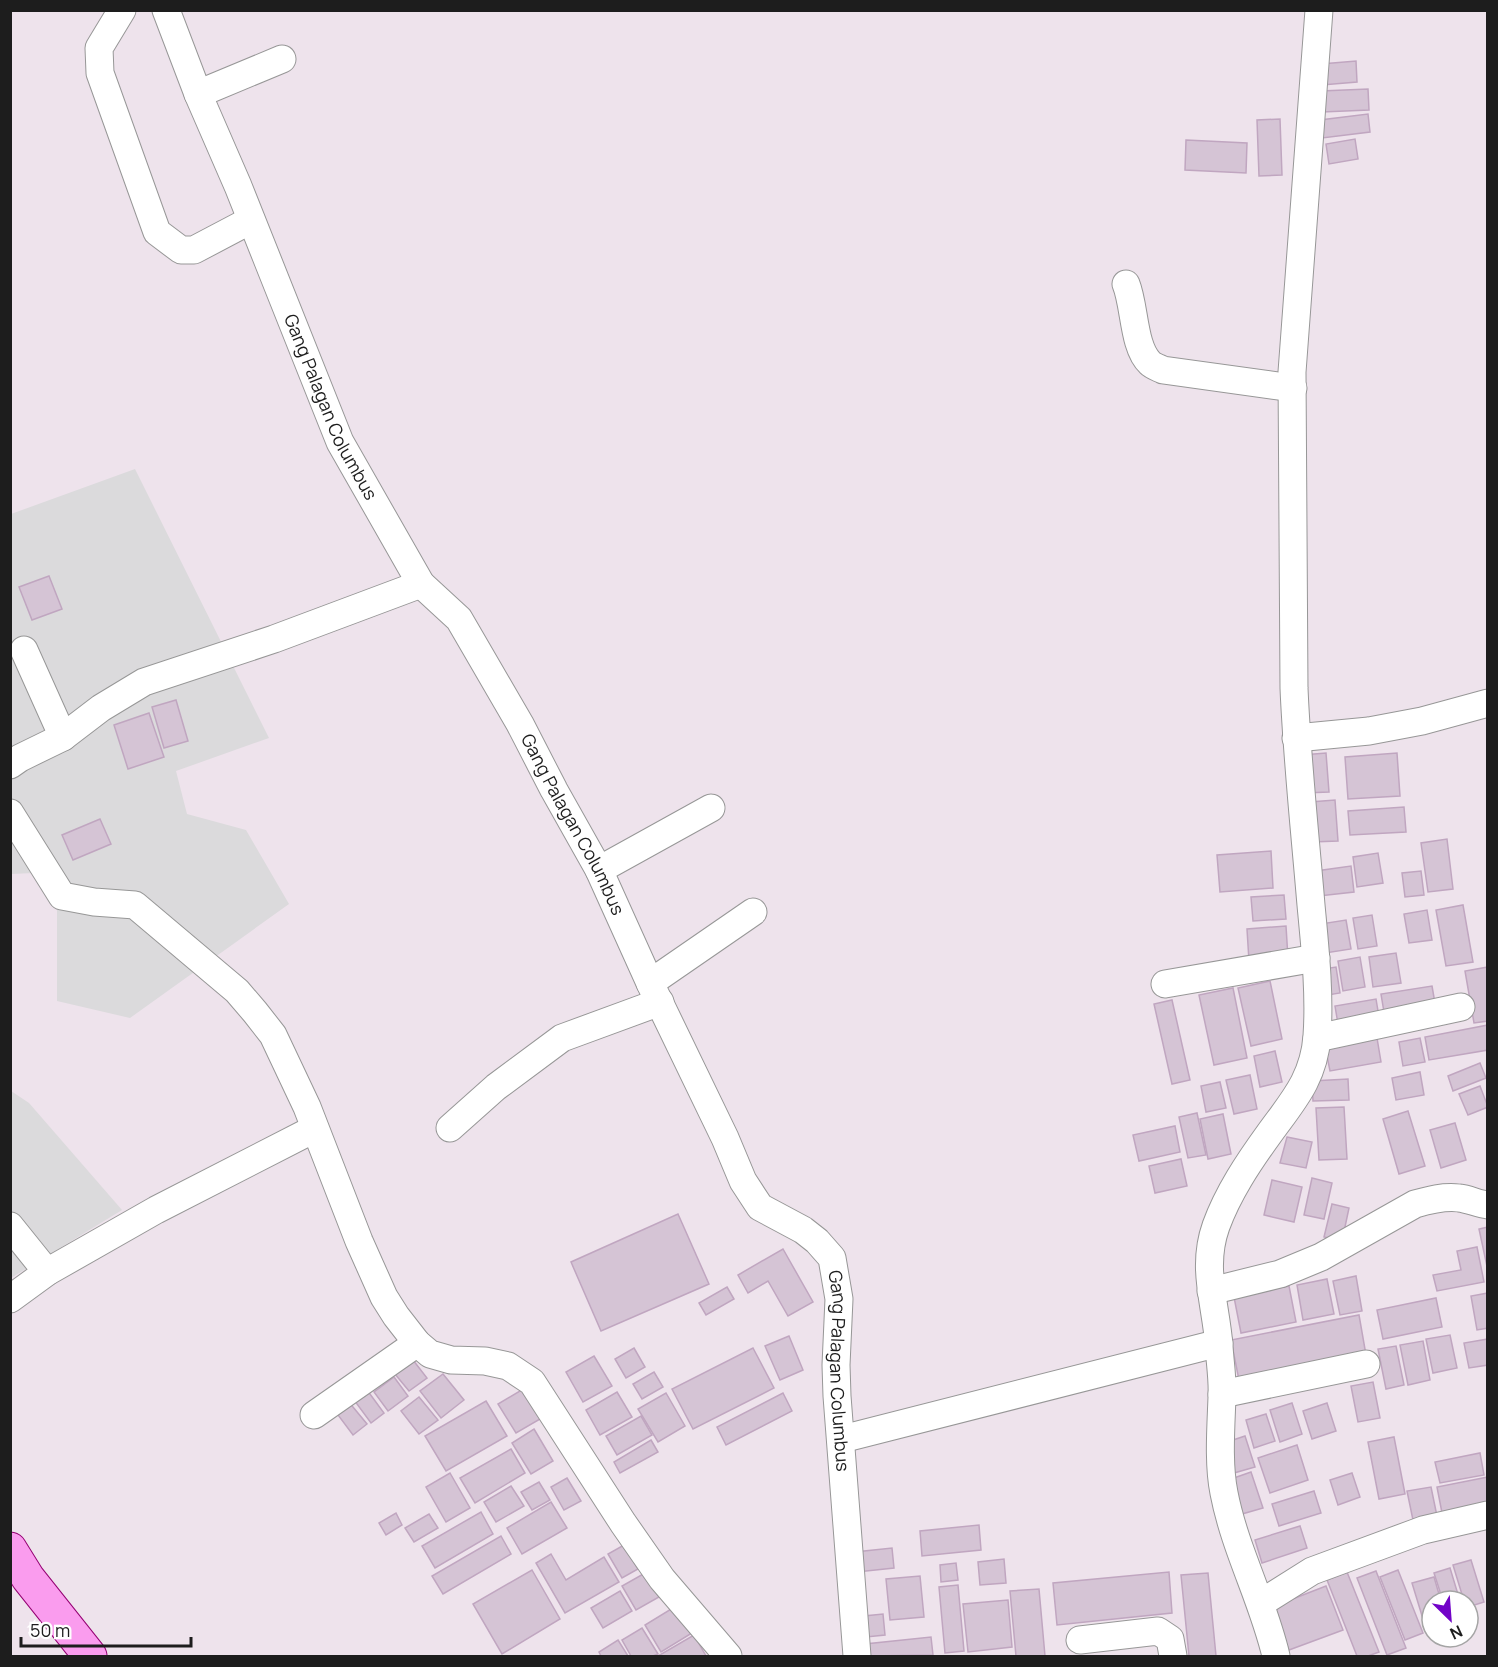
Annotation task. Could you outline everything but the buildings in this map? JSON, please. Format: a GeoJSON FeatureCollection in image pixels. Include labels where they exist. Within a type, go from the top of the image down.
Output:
{"type":"FeatureCollection","features":[{"type":"Feature","properties":{"kind":"main road"},"geometry":{"type":"LineString","coordinates":[[10,1549],[19,1583],[90,1656]]}},
{"type":"Feature","properties":{"kind":"street"},"geometry":{"type":"LineString","coordinates":[[122,10],[99,48],[100,73],[157,232],[181,250],[194,250],[252,220]]}},
{"type":"Feature","properties":{"kind":"street","name":"Gang Palagan Columbus"},"geometry":{"type":"LineString","coordinates":[[166,10],[340,442],[421,584],[459,619],[520,724],[599,870],[725,1137],[743,1181],[760,1207],[803,1230],[817,1241],[832,1258],[839,1299],[836,1365],[857,1656]]}},
{"type":"Feature","properties":{"kind":"street"},"geometry":{"type":"LineString","coordinates":[[1276,1656],[1261,1603],[1235,1538],[1223,1490],[1219,1343],[1210,1291],[1208,1260],[1216,1227],[1238,1180],[1269,1134],[1296,1100],[1308,1079],[1317,1038],[1316,958],[1296,738],[1292,627],[1292,372],[1319,10]]}},
{"type":"Feature","properties":{"kind":"street"},"geometry":{"type":"LineString","coordinates":[[198,94],[282,59]]}},
{"type":"Feature","properties":{"kind":"street"},"geometry":{"type":"LineString","coordinates":[[1126,284],[1132,298],[1138,342],[1149,362],[1163,370],[1293,388]]}},
{"type":"Feature","properties":{"kind":"street"},"geometry":{"type":"LineString","coordinates":[[10,765],[63,737],[101,708],[144,682],[274,639],[421,584]]}},
{"type":"Feature","properties":{"kind":"street"},"geometry":{"type":"LineString","coordinates":[[24,650],[63,737]]}},
{"type":"Feature","properties":{"kind":"street"},"geometry":{"type":"LineString","coordinates":[[1296,738],[1369,731],[1422,721],[1488,703]]}},
{"type":"Feature","properties":{"kind":"street"},"geometry":{"type":"LineString","coordinates":[[599,870],[711,808]]}},
{"type":"Feature","properties":{"kind":"street"},"geometry":{"type":"LineString","coordinates":[[10,813],[62,896],[94,902],[135,905],[237,991],[273,1035],[307,1107],[358,1241],[396,1316],[417,1343],[430,1354],[451,1360],[485,1361],[508,1366],[532,1382],[662,1579],[728,1656]]}},
{"type":"Feature","properties":{"kind":"street"},"geometry":{"type":"LineString","coordinates":[[450,1128],[496,1087],[562,1038],[655,992],[753,912]]}},
{"type":"Feature","properties":{"kind":"street"},"geometry":{"type":"LineString","coordinates":[[1165,984],[1316,958]]}},
{"type":"Feature","properties":{"kind":"street"},"geometry":{"type":"LineString","coordinates":[[1317,1038],[1461,1007]]}},
{"type":"Feature","properties":{"kind":"street"},"geometry":{"type":"LineString","coordinates":[[10,1226],[30,1285],[156,1210],[314,1129]]}},
{"type":"Feature","properties":{"kind":"street"},"geometry":{"type":"LineString","coordinates":[[1210,1291],[1280,1274],[1321,1257],[1415,1204],[1444,1197],[1461,1198],[1488,1205]]}},
{"type":"Feature","properties":{"kind":"street"},"geometry":{"type":"LineString","coordinates":[[314,1415],[417,1343]]}},
{"type":"Feature","properties":{"kind":"street"},"geometry":{"type":"LineString","coordinates":[[842,1439],[1219,1343]]}},
{"type":"Feature","properties":{"kind":"street"},"geometry":{"type":"LineString","coordinates":[[1222,1394],[1366,1364]]}},
{"type":"Feature","properties":{"kind":"street"},"geometry":{"type":"LineString","coordinates":[[1261,1603],[1312,1572],[1423,1530],[1488,1515]]}},
{"type":"Feature","properties":{"kind":"street"},"geometry":{"type":"LineString","coordinates":[[1080,1640],[1158,1630],[1170,1639],[1173,1656]]}},
{"type":"Feature","properties":{"kind":"shaded area"},"geometry":{"type":"Polygon","coordinates":[[[135,469],[269,738],[176,771],[187,814],[246,830],[289,904],[130,1018],[57,1001],[57,872],[11,874],[11,514],[135,469]]]}},
{"type":"Feature","properties":{"kind":"shaded area"},"geometry":{"type":"Polygon","coordinates":[[[11,1091],[29,1103],[122,1210],[11,1278],[11,1091]]]}}]}
